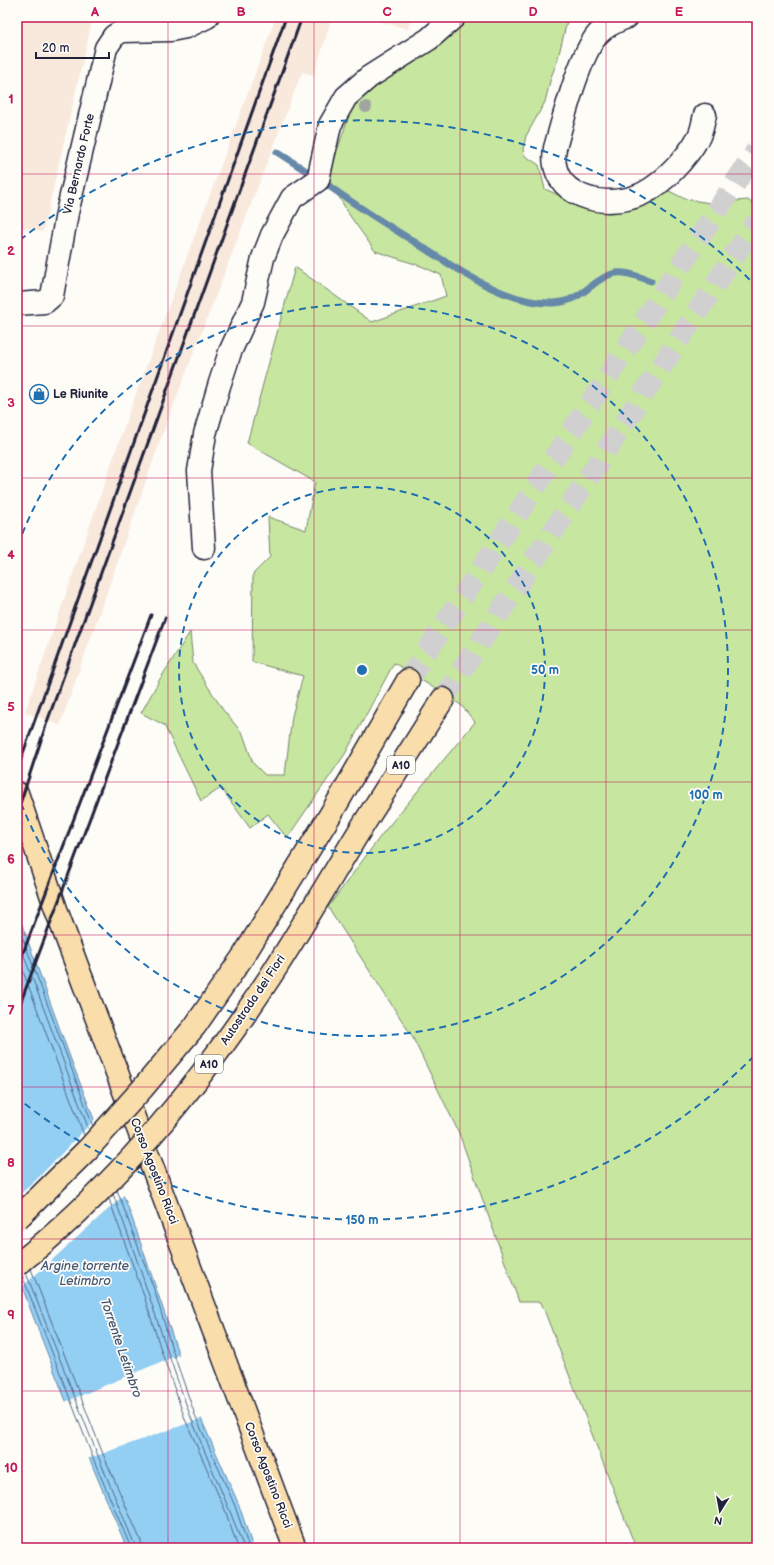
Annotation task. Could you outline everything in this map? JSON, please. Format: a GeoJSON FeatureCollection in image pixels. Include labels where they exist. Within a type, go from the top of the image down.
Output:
{"type":"FeatureCollection","features":[{"type":"Feature","properties":{"kind":"main road"},"geometry":{"type":"LineString","coordinates":[[17,1219],[88,1149],[142,1089],[195,1026],[244,955],[332,812],[408,680]]}},
{"type":"Feature","properties":{"kind":"main road","name":"Autostrada dei Fiori"},"geometry":{"type":"LineString","coordinates":[[17,1265],[39,1248],[107,1184],[171,1113],[230,1036],[270,976],[443,699]]}},
{"type":"Feature","properties":{"kind":"main road","name":"Corso Agostino Ricci"},"geometry":{"type":"LineString","coordinates":[[17,793],[58,915],[295,1548]]}},
{"type":"Feature","properties":{"kind":"street","name":"Via Bernardo Forte"},"geometry":{"type":"LineString","coordinates":[[17,304],[45,302],[52,296],[67,213],[106,48],[114,36],[122,31],[171,30],[186,27],[207,17]]}},
{"type":"Feature","properties":{"kind":"street"},"geometry":{"type":"LineString","coordinates":[[204,548],[199,471],[205,434],[230,352],[253,302],[263,258],[272,235],[292,198],[318,180],[330,125],[346,97],[370,77],[428,39],[454,17]]}},
{"type":"Feature","properties":{"kind":"street"},"geometry":{"type":"LineString","coordinates":[[627,17],[609,25],[598,34],[583,61],[566,109],[553,158],[556,173],[563,184],[578,194],[592,199],[614,202],[628,199],[643,193],[672,172],[699,138],[706,115]]}},
{"type":"Feature","properties":{"kind":"shaded area"},"geometry":{"type":"Polygon","coordinates":[[[17,17],[93,17],[43,232],[17,227],[17,17]]]}},
{"type":"Feature","properties":{"kind":"shaded area"},"geometry":{"type":"Polygon","coordinates":[[[276,17],[332,17],[314,75],[302,72],[164,430],[60,725],[25,712],[129,413],[276,17]]]}},
{"type":"Feature","properties":{"kind":"shaded area"},"geometry":{"type":"Polygon","coordinates":[[[363,17],[412,17],[408,29],[363,17]]]}},
{"type":"Feature","properties":{"kind":"green space"},"geometry":{"type":"Polygon","coordinates":[[[467,17],[568,17],[545,102],[526,136],[523,149],[524,155],[539,165],[545,189],[587,208],[663,188],[685,199],[710,203],[748,200],[757,207],[757,1548],[636,1548],[541,1302],[519,1302],[459,1133],[412,1036],[328,907],[383,833],[475,722],[461,705],[394,663],[345,754],[287,838],[268,814],[250,828],[221,788],[201,801],[164,725],[141,713],[160,679],[190,632],[193,663],[223,710],[243,734],[253,763],[265,775],[285,775],[292,716],[303,676],[252,662],[253,574],[270,557],[268,517],[306,530],[315,482],[247,443],[295,267],[372,322],[446,296],[441,275],[421,266],[375,251],[350,216],[328,178],[352,106],[407,59],[448,38],[467,17]]]}},
{"type":"Feature","properties":{"kind":"water","name":"Argine torrente Letimbro"},"geometry":{"type":"Polygon","coordinates":[[[17,911],[70,1057],[131,1215],[199,1414],[239,1505],[253,1548],[127,1548],[70,1411],[17,1273],[17,911]]]}},
{"type":"Feature","properties":{"kind":"pier"},"geometry":{"type":"Polygon","coordinates":[[[96,1118],[125,1194],[21,1288],[17,1278],[17,1197],[35,1181],[96,1118]]]}},
{"type":"Feature","properties":{"kind":"pier"},"geometry":{"type":"Polygon","coordinates":[[[180,1354],[203,1418],[87,1459],[65,1402],[180,1354]]]}},
{"type":"Feature","properties":{"kind":"waterway"},"geometry":{"type":"LineString","coordinates":[[277,152],[311,174]]}},
{"type":"Feature","properties":{"kind":"waterway"},"geometry":{"type":"LineString","coordinates":[[322,181],[367,212],[462,272],[498,291],[516,297],[535,302],[563,302],[579,295],[605,277],[617,273],[632,274],[651,281]]}},
{"type":"Feature","properties":{"kind":"tunnel"},"geometry":{"type":"LineString","coordinates":[[408,680],[757,150]]}},
{"type":"Feature","properties":{"kind":"tunnel"},"geometry":{"type":"LineString","coordinates":[[443,699],[757,221]]}},
{"type":"Feature","properties":{"kind":"railway"},"geometry":{"type":"LineString","coordinates":[[17,770],[286,17]]}},
{"type":"Feature","properties":{"kind":"railway"},"geometry":{"type":"LineString","coordinates":[[17,813],[47,722],[302,17]]}},
{"type":"Feature","properties":{"kind":"railway"},"geometry":{"type":"LineString","coordinates":[[17,969],[151,615]]}},
{"type":"Feature","properties":{"kind":"railway"},"geometry":{"type":"LineString","coordinates":[[17,1012],[165,618]]}},
{"type":"Feature","properties":{"kind":"place","name":"Le Riunite"},"geometry":{"type":"Point","coordinates":[39,394]}},
{"type":"Feature","properties":{"kind":"water label","name":"Torrente Letimbro"},"geometry":{"type":"Point","coordinates":[121,1348]}}]}
